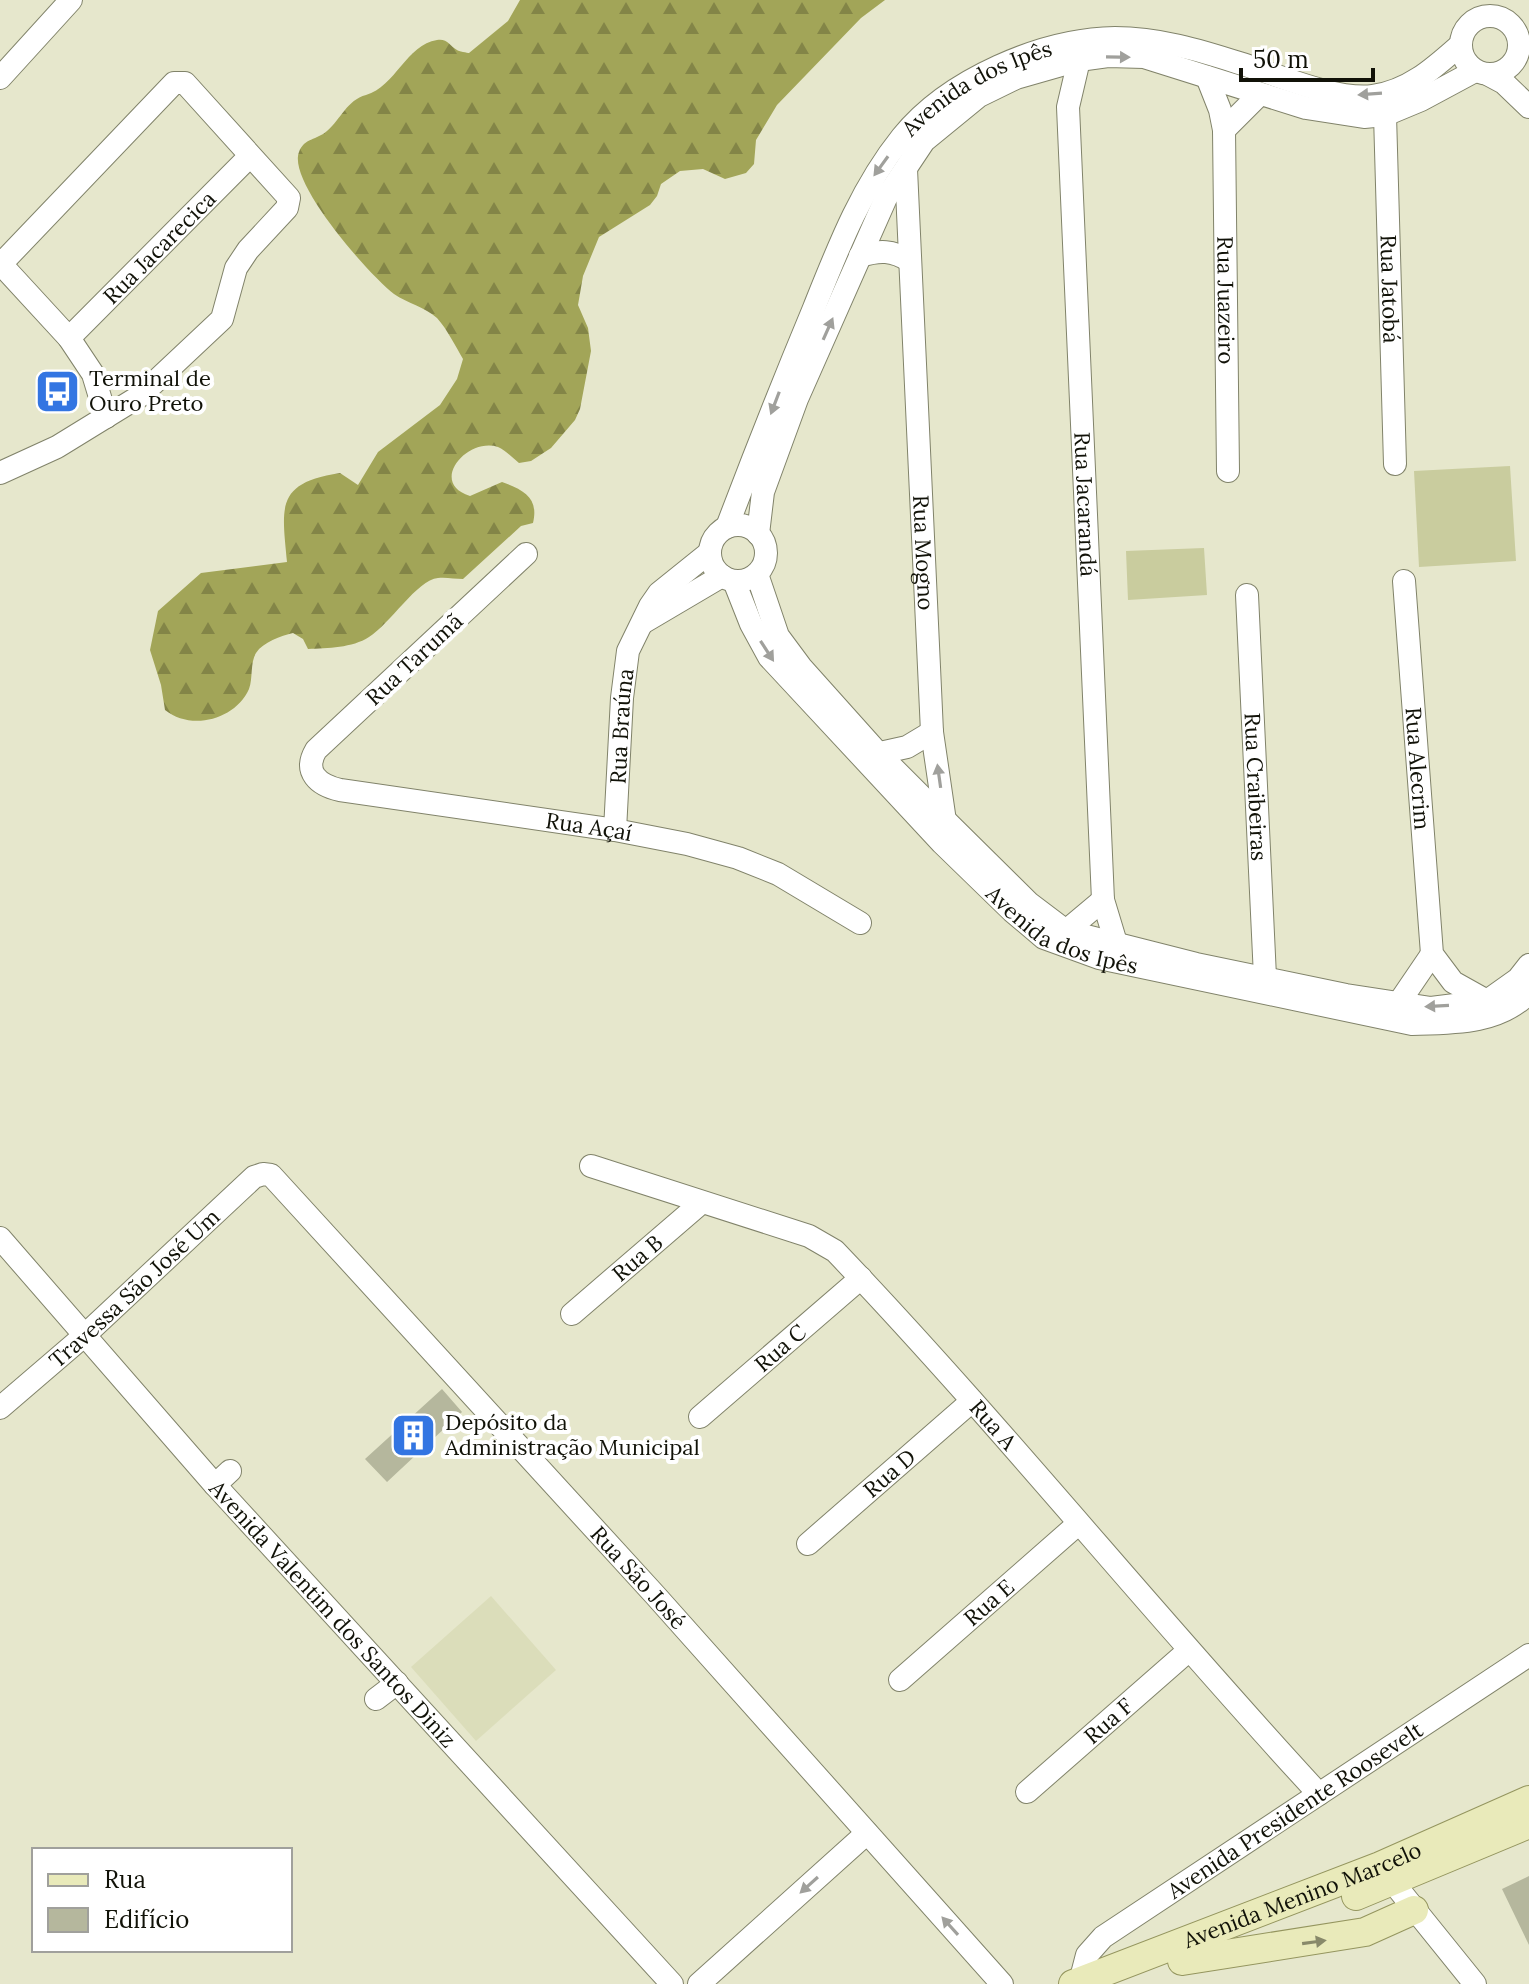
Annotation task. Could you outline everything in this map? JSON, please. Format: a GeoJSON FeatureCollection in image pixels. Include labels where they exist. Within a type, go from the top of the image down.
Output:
{"type":"FeatureCollection","features":[{"type":"Feature","properties":{"kind":"main road","name":"Avenida Menino Marcelo"},"geometry":{"type":"LineString","coordinates":[[1124,1984],[1387,1874],[1529,1800]]}},
{"type":"Feature","properties":{"kind":"main road","name":"Avenida Menino Marcelo"},"geometry":{"type":"LineString","coordinates":[[1076,1983],[1529,1824]]}},
{"type":"Feature","properties":{"kind":"main road"},"geometry":{"type":"LineString","coordinates":[[1182,1961],[1354,1935],[1414,1910]]}},
{"type":"Feature","properties":{"kind":"street"},"geometry":{"type":"LineString","coordinates":[[0,78],[71,0]]}},
{"type":"Feature","properties":{"kind":"street"},"geometry":{"type":"LineString","coordinates":[[1468,0],[1462,55],[1482,73],[1504,83],[1529,107]]}},
{"type":"Feature","properties":{"kind":"street"},"geometry":{"type":"LineString","coordinates":[[1509,0],[1524,47]]}},
{"type":"Feature","properties":{"kind":"street"},"geometry":{"type":"LineString","coordinates":[[1463,35],[1475,19],[1495,16],[1512,25],[1524,47]]}},
{"type":"Feature","properties":{"kind":"street","name":"Avenida dos Ipês"},"geometry":{"type":"LineString","coordinates":[[1463,35],[1418,80],[1398,90],[1372,96],[1340,95],[1199,50],[1131,40],[1093,40],[1042,51],[978,76],[933,104],[903,136],[871,179],[851,217],[727,527],[718,533],[710,552],[714,568],[728,578],[769,657],[944,831],[1012,911],[1044,938],[1099,958],[1412,1024],[1460,1023],[1494,1016],[1529,993]]}},
{"type":"Feature","properties":{"kind":"street"},"geometry":{"type":"LineString","coordinates":[[1482,73],[1501,73],[1524,47]]}},
{"type":"Feature","properties":{"kind":"street","name":"Avenida dos Ipês"},"geometry":{"type":"LineString","coordinates":[[871,756],[778,636],[757,574],[766,554],[758,534],[763,492],[797,399],[886,198],[924,141],[979,96],[1016,78],[1079,60],[1108,56],[1144,57],[1306,108],[1364,117],[1385,115],[1482,73]]}},
{"type":"Feature","properties":{"kind":"street","name":"Rua Jacarandá"},"geometry":{"type":"LineString","coordinates":[[1079,60],[1068,107],[1103,900],[1116,943]]}},
{"type":"Feature","properties":{"kind":"street"},"geometry":{"type":"LineString","coordinates":[[1040,71],[1054,85],[1068,107]]}},
{"type":"Feature","properties":{"kind":"street","name":"Rua Juazeiro"},"geometry":{"type":"LineString","coordinates":[[1207,77],[1224,130],[1228,471]]}},
{"type":"Feature","properties":{"kind":"street"},"geometry":{"type":"LineString","coordinates":[[0,473],[57,447],[106,417],[140,396],[222,319],[236,268],[248,250],[287,208],[287,195],[185,83],[179,81],[1,264],[69,338],[93,374],[106,417]]}},
{"type":"Feature","properties":{"kind":"street"},"geometry":{"type":"LineString","coordinates":[[1224,130],[1259,95]]}},
{"type":"Feature","properties":{"kind":"street","name":"Rua Jatobá"},"geometry":{"type":"LineString","coordinates":[[1385,115],[1395,464]]}},
{"type":"Feature","properties":{"kind":"street","name":"Rua Jacarecica"},"geometry":{"type":"LineString","coordinates":[[69,338],[250,156]]}},
{"type":"Feature","properties":{"kind":"street","name":"Rua Mogno"},"geometry":{"type":"LineString","coordinates":[[906,169],[932,732],[944,831]]}},
{"type":"Feature","properties":{"kind":"street"},"geometry":{"type":"LineString","coordinates":[[860,256],[881,250],[897,253],[910,261]]}},
{"type":"Feature","properties":{"kind":"street"},"geometry":{"type":"LineString","coordinates":[[727,527],[749,527],[758,534]]}},
{"type":"Feature","properties":{"kind":"street","name":"Rua Braúna"},"geometry":{"type":"LineString","coordinates":[[615,830],[622,698],[628,651],[659,593],[710,552]]}},
{"type":"Feature","properties":{"kind":"street","name":"Rua Tarumã"},"geometry":{"type":"LineString","coordinates":[[310,768],[316,750],[526,554]]}},
{"type":"Feature","properties":{"kind":"street"},"geometry":{"type":"LineString","coordinates":[[640,625],[728,578],[746,580],[757,574]]}},
{"type":"Feature","properties":{"kind":"street","name":"Rua Alecrim"},"geometry":{"type":"LineString","coordinates":[[1404,581],[1432,954]]}},
{"type":"Feature","properties":{"kind":"street","name":"Rua Craibeiras"},"geometry":{"type":"LineString","coordinates":[[1247,595],[1265,977]]}},
{"type":"Feature","properties":{"kind":"street"},"geometry":{"type":"LineString","coordinates":[[871,756],[907,747],[932,732]]}},
{"type":"Feature","properties":{"kind":"street","name":"Rua Açaí"},"geometry":{"type":"LineString","coordinates":[[310,768],[322,784],[340,790],[615,830],[738,858],[778,874],[860,923]]}},
{"type":"Feature","properties":{"kind":"street","name":"Avenida dos Ipês"},"geometry":{"type":"LineString","coordinates":[[944,831],[1066,931],[1196,964],[1431,1008],[1487,1001],[1518,979],[1529,965]]}},
{"type":"Feature","properties":{"kind":"street"},"geometry":{"type":"LineString","coordinates":[[1066,931],[1103,900]]}},
{"type":"Feature","properties":{"kind":"street"},"geometry":{"type":"LineString","coordinates":[[1398,1004],[1432,954],[1453,982],[1487,1001]]}},
{"type":"Feature","properties":{"kind":"street","name":"Rua A"},"geometry":{"type":"LineString","coordinates":[[591,1166],[809,1236],[835,1251],[972,1401],[1188,1651],[1319,1794]]}},
{"type":"Feature","properties":{"kind":"street","name":"Travessa São José Um"},"geometry":{"type":"LineString","coordinates":[[0,1408],[85,1335],[254,1177],[271,1175]]}},
{"type":"Feature","properties":{"kind":"street","name":"Rua São José"},"geometry":{"type":"LineString","coordinates":[[271,1175],[655,1595],[1002,1984]]}},
{"type":"Feature","properties":{"kind":"street","name":"Rua B"},"geometry":{"type":"LineString","coordinates":[[572,1314],[701,1203]]}},
{"type":"Feature","properties":{"kind":"street","name":"Avenida Valentim dos Santos Diniz"},"geometry":{"type":"LineString","coordinates":[[0,1238],[85,1335],[223,1478],[397,1683],[672,1984]]}},
{"type":"Feature","properties":{"kind":"street","name":"Rua C"},"geometry":{"type":"LineString","coordinates":[[700,1417],[861,1278]]}},
{"type":"Feature","properties":{"kind":"street","name":"Rua D"},"geometry":{"type":"LineString","coordinates":[[808,1544],[972,1401]]}},
{"type":"Feature","properties":{"kind":"street","name":"Rua E"},"geometry":{"type":"LineString","coordinates":[[900,1680],[1078,1524]]}},
{"type":"Feature","properties":{"kind":"street","name":"Rua F"},"geometry":{"type":"LineString","coordinates":[[1027,1792],[1188,1651]]}},
{"type":"Feature","properties":{"kind":"street","name":"Avenida Presidente Roosevelt"},"geometry":{"type":"LineString","coordinates":[[1076,1983],[1087,1955],[1103,1937],[1529,1655]]}},
{"type":"Feature","properties":{"kind":"street"},"geometry":{"type":"LineString","coordinates":[[376,1699],[397,1683]]}},
{"type":"Feature","properties":{"kind":"street"},"geometry":{"type":"LineString","coordinates":[[699,1984],[867,1833]]}},
{"type":"Feature","properties":{"kind":"street"},"geometry":{"type":"LineString","coordinates":[[1387,1874],[1414,1910],[1479,1981]]}},
{"type":"Feature","properties":{"kind":"shaded area"},"geometry":{"type":"Polygon","coordinates":[[[1510,466],[1516,561],[1419,567],[1414,471],[1510,466]]]}},
{"type":"Feature","properties":{"kind":"shaded area"},"geometry":{"type":"Polygon","coordinates":[[[1204,548],[1207,595],[1128,600],[1126,551],[1204,548]]]}},
{"type":"Feature","properties":{"kind":"shaded area"},"geometry":{"type":"Polygon","coordinates":[[[491,1596],[556,1670],[476,1741],[411,1667],[491,1596]]]}},
{"type":"Feature","properties":{"kind":"green space"},"geometry":{"type":"Polygon","coordinates":[[[520,0],[885,0],[861,18],[777,105],[756,140],[754,164],[746,173],[725,179],[703,169],[680,171],[661,184],[650,205],[599,237],[583,276],[578,305],[588,328],[591,351],[575,420],[551,448],[531,461],[519,463],[501,448],[486,446],[464,455],[452,472],[452,481],[458,490],[470,496],[502,482],[517,488],[532,501],[533,523],[521,526],[463,579],[438,578],[421,586],[377,631],[362,641],[340,647],[308,649],[303,639],[293,633],[278,638],[256,653],[249,689],[234,708],[223,715],[199,721],[176,716],[165,710],[150,650],[158,611],[201,573],[287,562],[284,512],[293,491],[319,477],[340,473],[358,485],[378,452],[440,405],[457,379],[463,359],[437,318],[394,294],[333,228],[305,184],[299,166],[299,152],[304,144],[327,131],[359,97],[385,84],[417,49],[440,40],[469,53],[508,21],[520,0]]]}},
{"type":"Feature","properties":{"kind":"building","name":"Depósito da Administração Municipal"},"geometry":{"type":"Polygon","coordinates":[[[442,1389],[462,1412],[387,1482],[365,1459],[442,1389]]]}},
{"type":"Feature","properties":{"kind":"building"},"geometry":{"type":"Polygon","coordinates":[[[1529,1876],[1529,1945],[1502,1889],[1529,1876]]]}},
{"type":"Feature","properties":{"kind":"place","name":"Terminal de Ouro Preto"},"geometry":{"type":"Point","coordinates":[58,391]}},
{"type":"Feature","properties":{"kind":"place","name":"Depósito da Administração Municipal"},"geometry":{"type":"Point","coordinates":[414,1435]}}]}
